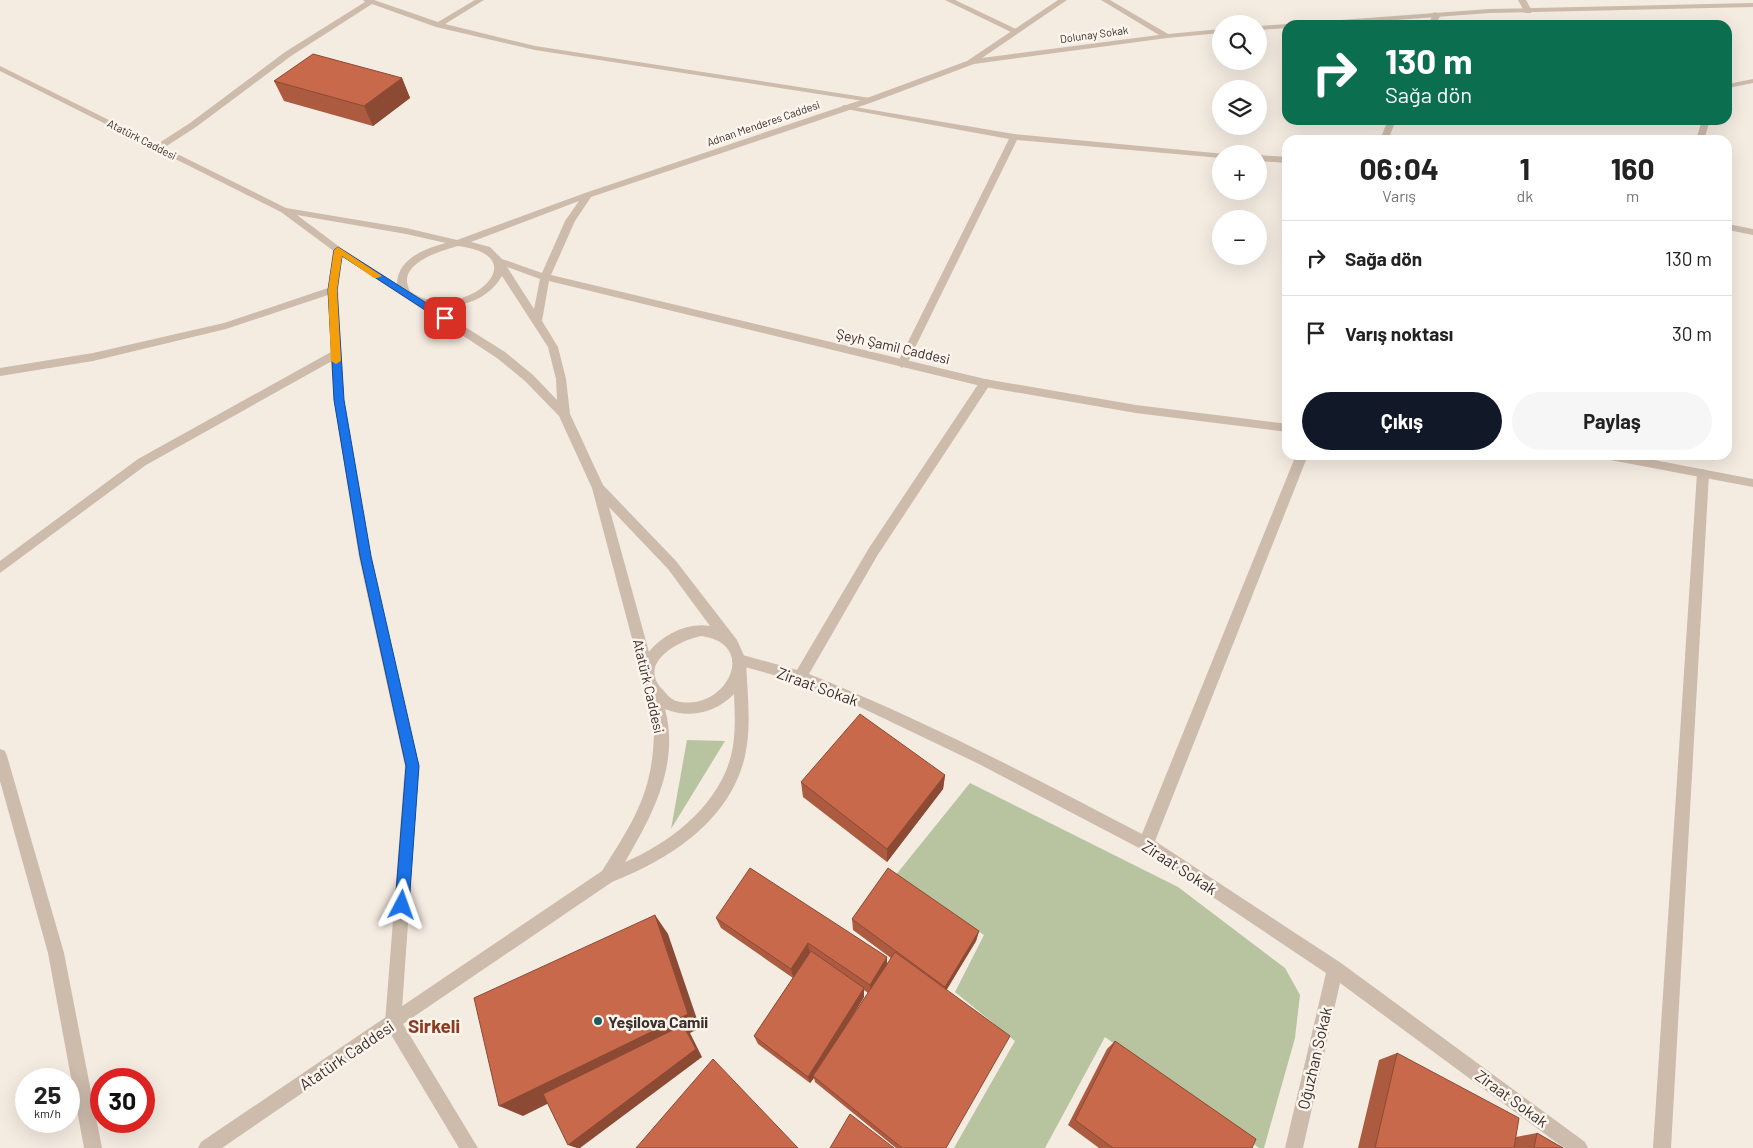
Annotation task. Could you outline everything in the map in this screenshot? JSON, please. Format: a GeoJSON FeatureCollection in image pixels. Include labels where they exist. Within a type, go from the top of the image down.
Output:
{"type":"FeatureCollection","features":[{"type":"Feature","properties":{"kind":"street"},"geometry":{"type":"LineString","coordinates":[[440,25],[480,0]]}},
{"type":"Feature","properties":{"kind":"street"},"geometry":{"type":"LineString","coordinates":[[948,0],[1016,31]]}},
{"type":"Feature","properties":{"kind":"street","name":"Adnan Menderes Caddesi"},"geometry":{"type":"LineString","coordinates":[[416,301],[406,295],[402,287],[402,277],[406,268],[415,259],[427,252],[458,243],[588,195],[870,100],[970,63],[1063,0]]}},
{"type":"Feature","properties":{"kind":"street"},"geometry":{"type":"LineString","coordinates":[[1105,0],[1167,36]]}},
{"type":"Feature","properties":{"kind":"street"},"geometry":{"type":"LineString","coordinates":[[1522,0],[1528,10]]}},
{"type":"Feature","properties":{"kind":"street"},"geometry":{"type":"LineString","coordinates":[[159,147],[193,125],[288,54],[369,1],[440,25],[535,48],[870,100]]}},
{"type":"Feature","properties":{"kind":"street"},"geometry":{"type":"LineString","coordinates":[[1361,20],[1528,10],[1753,6]]}},
{"type":"Feature","properties":{"kind":"street"},"geometry":{"type":"LineString","coordinates":[[1434,20],[1437,14]]}},
{"type":"Feature","properties":{"kind":"street"},"geometry":{"type":"LineString","coordinates":[[1267,27],[1282,26]]}},
{"type":"Feature","properties":{"kind":"street","name":"Dolunay Sokak"},"geometry":{"type":"LineString","coordinates":[[970,63],[1167,36],[1212,32]]}},
{"type":"Feature","properties":{"kind":"street","name":"Atatürk Caddesi"},"geometry":{"type":"LineString","coordinates":[[0,68],[284,210]]}},
{"type":"Feature","properties":{"kind":"street"},"geometry":{"type":"LineString","coordinates":[[1732,85],[1753,81]]}},
{"type":"Feature","properties":{"kind":"street"},"geometry":{"type":"LineString","coordinates":[[846,107],[1014,137],[1212,154]]}},
{"type":"Feature","properties":{"kind":"street"},"geometry":{"type":"LineString","coordinates":[[902,364],[1014,137]]}},
{"type":"Feature","properties":{"kind":"street"},"geometry":{"type":"LineString","coordinates":[[1267,159],[1282,160]]}},
{"type":"Feature","properties":{"kind":"street"},"geometry":{"type":"LineString","coordinates":[[537,321],[545,277],[570,221],[588,195]]}},
{"type":"Feature","properties":{"kind":"street"},"geometry":{"type":"LineString","coordinates":[[284,210],[406,231],[484,248],[493,253],[553,347],[561,379],[564,414]]}},
{"type":"Feature","properties":{"kind":"street"},"geometry":{"type":"LineString","coordinates":[[284,210],[338,250],[501,355],[529,378],[564,414]]}},
{"type":"Feature","properties":{"kind":"street"},"geometry":{"type":"LineString","coordinates":[[1732,228],[1753,232]]}},
{"type":"Feature","properties":{"kind":"street"},"geometry":{"type":"LineString","coordinates":[[338,250],[333,290],[339,400],[365,556],[412,766],[393,1023],[469,1148]]}},
{"type":"Feature","properties":{"kind":"street"},"geometry":{"type":"LineString","coordinates":[[416,301],[429,305],[444,305],[474,297],[495,280],[499,270],[498,261]]}},
{"type":"Feature","properties":{"kind":"street","name":"Şeyh Şamil Caddesi"},"geometry":{"type":"LineString","coordinates":[[498,261],[545,277],[985,383],[1048,396],[1282,427]]}},
{"type":"Feature","properties":{"kind":"street"},"geometry":{"type":"LineString","coordinates":[[0,372],[93,357],[226,326],[333,290]]}},
{"type":"Feature","properties":{"kind":"street"},"geometry":{"type":"LineString","coordinates":[[0,568],[142,462],[336,354]]}},
{"type":"Feature","properties":{"kind":"street"},"geometry":{"type":"LineString","coordinates":[[800,677],[873,552],[985,383]]}},
{"type":"Feature","properties":{"kind":"street","name":"Atatürk Caddesi"},"geometry":{"type":"LineString","coordinates":[[564,414],[598,488],[661,721],[662,746],[657,783],[641,822],[607,876]]}},
{"type":"Feature","properties":{"kind":"street"},"geometry":{"type":"LineString","coordinates":[[1146,844],[1300,460]]}},
{"type":"Feature","properties":{"kind":"street"},"geometry":{"type":"LineString","coordinates":[[1632,460],[1753,483]]}},
{"type":"Feature","properties":{"kind":"street"},"geometry":{"type":"LineString","coordinates":[[1662,1148],[1703,473]]}},
{"type":"Feature","properties":{"kind":"street","name":"Atatürk Caddesi"},"geometry":{"type":"LineString","coordinates":[[598,488],[672,565],[726,639]]}},
{"type":"Feature","properties":{"kind":"street"},"geometry":{"type":"LineString","coordinates":[[701,630],[714,632],[726,639],[735,648],[739,660],[738,673],[733,686],[723,697],[710,705],[680,708],[666,703],[656,694],[650,683],[649,669],[652,657],[661,645],[686,631],[701,630]]}},
{"type":"Feature","properties":{"kind":"street","name":"Atatürk Caddesi"},"geometry":{"type":"LineString","coordinates":[[207,1148],[607,876],[653,857],[685,836],[720,795],[733,773],[741,739],[739,660]]}},
{"type":"Feature","properties":{"kind":"street","name":"Ziraat Sokak"},"geometry":{"type":"LineString","coordinates":[[739,660],[800,677],[865,703],[984,759],[1146,844],[1335,969],[1579,1148]]}},
{"type":"Feature","properties":{"kind":"street"},"geometry":{"type":"LineString","coordinates":[[0,756],[56,953],[92,1148]]}},
{"type":"Feature","properties":{"kind":"street","name":"Oğuzhan Sokak"},"geometry":{"type":"LineString","coordinates":[[1294,1148],[1335,969]]}},
{"type":"Feature","properties":{"kind":"green space"},"geometry":{"type":"Polygon","coordinates":[[[687,740],[725,741],[671,829],[687,740]]]}},
{"type":"Feature","properties":{"kind":"green space"},"geometry":{"type":"Polygon","coordinates":[[[970,783],[1178,887],[1285,968],[1300,995],[1295,1038],[1264,1148],[1259,1148],[1105,1037],[1045,1148],[954,1148],[1015,1041],[955,992],[984,935],[895,876],[970,783]]]}},
{"type":"Feature","properties":{"kind":"building"},"geometry":{"type":"Polygon","coordinates":[[[313,54],[402,78],[364,106],[274,81],[313,54]]]}},
{"type":"Feature","properties":{"kind":"building"},"geometry":{"type":"Polygon","coordinates":[[[860,714],[945,775],[887,849],[801,782],[860,714]]]}},
{"type":"Feature","properties":{"kind":"building"},"geometry":{"type":"Polygon","coordinates":[[[750,868],[887,957],[870,985],[808,943],[791,969],[716,918],[750,868]]]}},
{"type":"Feature","properties":{"kind":"building"},"geometry":{"type":"Polygon","coordinates":[[[888,868],[979,931],[945,987],[852,919],[888,868]]]}},
{"type":"Feature","properties":{"kind":"building","name":"Yeşilova Camii"},"geometry":{"type":"Polygon","coordinates":[[[655,915],[688,1014],[499,1106],[474,998],[655,915]]]}},
{"type":"Feature","properties":{"kind":"building"},"geometry":{"type":"Polygon","coordinates":[[[811,951],[864,988],[808,1077],[754,1036],[811,951]]]}},
{"type":"Feature","properties":{"kind":"building"},"geometry":{"type":"Polygon","coordinates":[[[895,952],[1010,1036],[946,1148],[902,1148],[813,1076],[895,952]]]}},
{"type":"Feature","properties":{"kind":"building"},"geometry":{"type":"Polygon","coordinates":[[[683,1025],[696,1049],[568,1145],[543,1094],[683,1025]]]}},
{"type":"Feature","properties":{"kind":"building"},"geometry":{"type":"Polygon","coordinates":[[[1115,1041],[1256,1139],[1252,1148],[1113,1148],[1075,1120],[1115,1041]]]}},
{"type":"Feature","properties":{"kind":"building"},"geometry":{"type":"Polygon","coordinates":[[[1397,1053],[1519,1118],[1514,1148],[1375,1148],[1397,1053]]]}},
{"type":"Feature","properties":{"kind":"building"},"geometry":{"type":"Polygon","coordinates":[[[713,1059],[798,1148],[636,1148],[713,1059]]]}},
{"type":"Feature","properties":{"kind":"building"},"geometry":{"type":"Polygon","coordinates":[[[850,1114],[894,1148],[830,1148],[850,1114]]]}},
{"type":"Feature","properties":{"kind":"building"},"geometry":{"type":"Polygon","coordinates":[[[1537,1133],[1563,1148],[1534,1148],[1537,1133]]]}},
{"type":"Feature","properties":{"kind":"slow traffic"},"geometry":{"type":"LineString","coordinates":[[336,361],[333,290],[338,250],[377,276]]}},
{"type":"Feature","properties":{"kind":"place","name":"Yeşilova Camii"},"geometry":{"type":"Point","coordinates":[598,1021]}},
{"type":"Feature","properties":{"kind":"district","name":"Sirkeli"},"geometry":{"type":"Point","coordinates":[434,1025]}},
{"type":"Feature","properties":{"kind":"route"},"geometry":{"type":"LineString","coordinates":[[402,905],[412,766],[365,556],[339,400],[333,290],[338,250],[445,318]]}}]}
